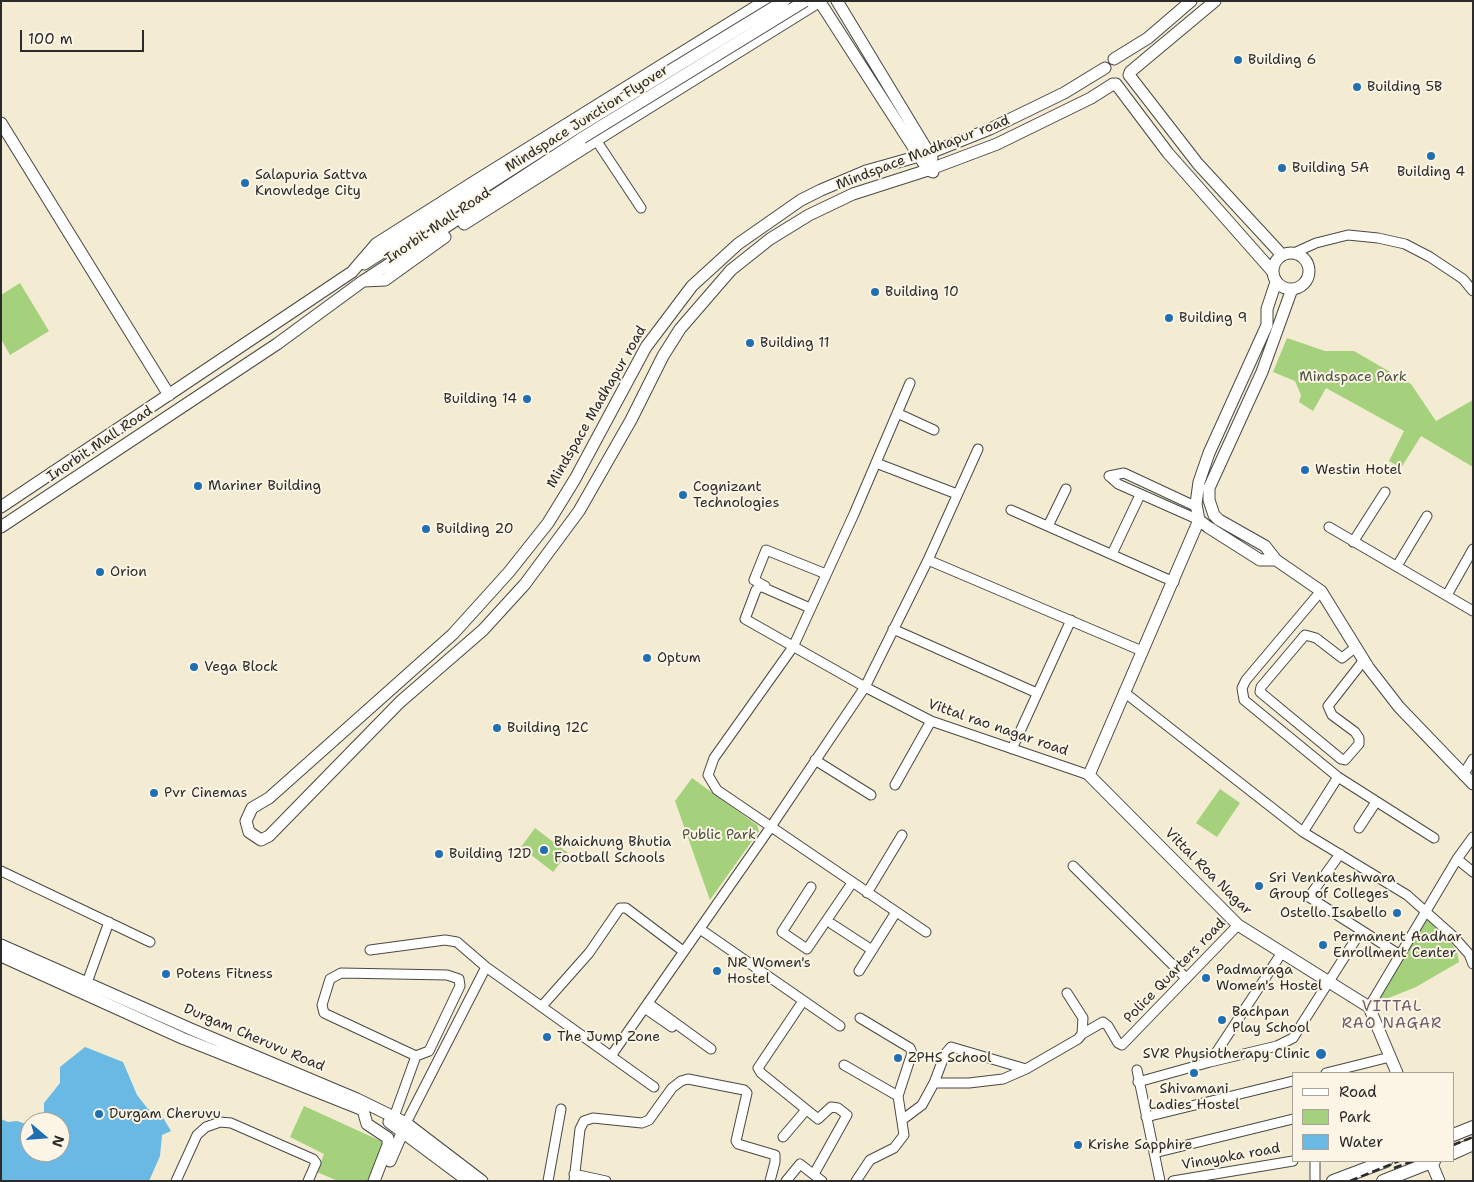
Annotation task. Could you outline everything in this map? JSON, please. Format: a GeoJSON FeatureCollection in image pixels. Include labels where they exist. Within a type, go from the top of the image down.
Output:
{"type":"FeatureCollection","features":[{"type":"Feature","properties":{"kind":"main road"},"geometry":{"type":"LineString","coordinates":[[1454,1135],[1473,1127]]}},
{"type":"Feature","properties":{"kind":"main road"},"geometry":{"type":"LineString","coordinates":[[1454,1152],[1473,1144]]}},
{"type":"Feature","properties":{"kind":"main road"},"geometry":{"type":"LineString","coordinates":[[1333,1181],[1383,1162]]}},
{"type":"Feature","properties":{"kind":"main road"},"geometry":{"type":"LineString","coordinates":[[1383,1181],[1430,1162]]}},
{"type":"Feature","properties":{"kind":"street","name":"Inorbit Mall Road"},"geometry":{"type":"LineString","coordinates":[[1,507],[352,272],[376,244],[765,1]]}},
{"type":"Feature","properties":{"kind":"street","name":"Mindspace Junction Flyover"},"geometry":{"type":"LineString","coordinates":[[363,281],[579,133],[784,1]]}},
{"type":"Feature","properties":{"kind":"street","name":"Mindspace Junction Flyover"},"geometry":{"type":"LineString","coordinates":[[352,272],[579,133],[805,1]]}},
{"type":"Feature","properties":{"kind":"street"},"geometry":{"type":"LineString","coordinates":[[837,1],[932,169]]}},
{"type":"Feature","properties":{"kind":"street"},"geometry":{"type":"LineString","coordinates":[[1191,1],[1148,38],[1114,59],[1105,68],[1106,77],[1115,84],[1168,153],[1274,277],[1283,287],[1292,289],[1305,282],[1309,268],[1301,255],[1294,253]]}},
{"type":"Feature","properties":{"kind":"street"},"geometry":{"type":"LineString","coordinates":[[1115,84],[1121,84],[1130,73],[1215,1]]}},
{"type":"Feature","properties":{"kind":"street","name":"Inorbit Mall Road"},"geometry":{"type":"LineString","coordinates":[[1,527],[281,342],[363,281],[385,280],[443,238],[596,140],[820,2]]}},
{"type":"Feature","properties":{"kind":"street"},"geometry":{"type":"LineString","coordinates":[[820,2],[925,154]]}},
{"type":"Feature","properties":{"kind":"street"},"geometry":{"type":"LineString","coordinates":[[1114,59],[1125,62],[1130,73],[1198,164],[1282,255]]}},
{"type":"Feature","properties":{"kind":"street","name":"Mindspace Madhapur road"},"geometry":{"type":"LineString","coordinates":[[1105,68],[1064,92],[990,129],[925,154],[866,171],[800,200],[738,244],[692,286],[646,346],[596,441],[545,526],[482,604],[453,634],[391,690],[269,798],[252,808],[246,821],[250,832],[261,840],[269,836],[400,702],[483,630],[552,550],[579,511],[631,420],[663,356],[680,329],[731,270],[770,239],[809,215],[853,194],[932,169],[997,144],[1091,98],[1115,84]]}},
{"type":"Feature","properties":{"kind":"street"},"geometry":{"type":"LineString","coordinates":[[645,76],[659,101]]}},
{"type":"Feature","properties":{"kind":"street"},"geometry":{"type":"LineString","coordinates":[[1,123],[169,395]]}},
{"type":"Feature","properties":{"kind":"street"},"geometry":{"type":"LineString","coordinates":[[596,140],[641,208]]}},
{"type":"Feature","properties":{"kind":"street"},"geometry":{"type":"LineString","coordinates":[[1089,775],[1174,582],[1199,520],[1197,507],[1199,482],[1209,453],[1267,325],[1275,262],[1282,255],[1294,253],[1316,243],[1348,236],[1378,238],[1404,244],[1430,257],[1463,279],[1473,291]]}},
{"type":"Feature","properties":{"kind":"street"},"geometry":{"type":"LineString","coordinates":[[1292,289],[1262,372],[1209,488],[1209,500],[1214,515],[1230,528],[1265,546],[1276,560],[1321,591],[1364,660],[1405,714],[1473,784]]}},
{"type":"Feature","properties":{"kind":"street","name":"Mindspace Madhapur road"},"geometry":{"type":"LineString","coordinates":[[646,346],[663,356]]}},
{"type":"Feature","properties":{"kind":"street"},"geometry":{"type":"LineString","coordinates":[[910,383],[793,646],[714,758],[708,775],[717,790],[770,828],[926,932]]}},
{"type":"Feature","properties":{"kind":"street"},"geometry":{"type":"LineString","coordinates":[[898,412],[934,430]]}},
{"type":"Feature","properties":{"kind":"street"},"geometry":{"type":"LineString","coordinates":[[611,1056],[770,828],[865,687],[928,560],[978,448]]}},
{"type":"Feature","properties":{"kind":"street"},"geometry":{"type":"LineString","coordinates":[[876,463],[957,494]]}},
{"type":"Feature","properties":{"kind":"street"},"geometry":{"type":"LineString","coordinates":[[1197,507],[1124,473],[1109,476],[1118,484],[1140,495],[1199,520],[1260,560],[1276,560]]}},
{"type":"Feature","properties":{"kind":"street"},"geometry":{"type":"LineString","coordinates":[[1048,526],[1066,489]]}},
{"type":"Feature","properties":{"kind":"street"},"geometry":{"type":"LineString","coordinates":[[1353,542],[1385,492]]}},
{"type":"Feature","properties":{"kind":"street"},"geometry":{"type":"LineString","coordinates":[[1112,554],[1140,495]]}},
{"type":"Feature","properties":{"kind":"street"},"geometry":{"type":"LineString","coordinates":[[1011,510],[1174,582]]}},
{"type":"Feature","properties":{"kind":"street"},"geometry":{"type":"LineString","coordinates":[[1398,566],[1427,516]]}},
{"type":"Feature","properties":{"kind":"street"},"geometry":{"type":"LineString","coordinates":[[1329,527],[1473,611]]}},
{"type":"Feature","properties":{"kind":"street"},"geometry":{"type":"LineString","coordinates":[[1447,595],[1473,549]]}},
{"type":"Feature","properties":{"kind":"street"},"geometry":{"type":"LineString","coordinates":[[811,606],[754,582],[764,552],[766,550],[826,574]]}},
{"type":"Feature","properties":{"kind":"street"},"geometry":{"type":"LineString","coordinates":[[928,560],[1142,651]]}},
{"type":"Feature","properties":{"kind":"street","name":"Vittal rao nagar road"},"geometry":{"type":"LineString","coordinates":[[811,606],[760,586],[746,613],[745,619],[747,622],[865,687],[931,721],[1089,775]]}},
{"type":"Feature","properties":{"kind":"street"},"geometry":{"type":"LineString","coordinates":[[1321,591],[1246,680],[1242,688],[1244,700],[1338,777],[1434,838]]}},
{"type":"Feature","properties":{"kind":"street"},"geometry":{"type":"LineString","coordinates":[[1012,749],[1070,620]]}},
{"type":"Feature","properties":{"kind":"street"},"geometry":{"type":"LineString","coordinates":[[893,629],[1037,693]]}},
{"type":"Feature","properties":{"kind":"street"},"geometry":{"type":"LineString","coordinates":[[1356,670],[1345,657],[1342,658],[1316,638],[1306,635],[1261,687],[1260,692],[1341,759],[1345,760],[1359,744],[1359,738],[1355,732],[1332,715],[1328,706],[1364,660]]}},
{"type":"Feature","properties":{"kind":"street"},"geometry":{"type":"LineString","coordinates":[[1345,657],[1356,647]]}},
{"type":"Feature","properties":{"kind":"street"},"geometry":{"type":"LineString","coordinates":[[391,690],[400,702]]}},
{"type":"Feature","properties":{"kind":"street"},"geometry":{"type":"LineString","coordinates":[[1124,692],[1304,832],[1407,895],[1426,910],[1471,953],[1473,964]]}},
{"type":"Feature","properties":{"kind":"street"},"geometry":{"type":"LineString","coordinates":[[895,785],[931,721]]}},
{"type":"Feature","properties":{"kind":"street"},"geometry":{"type":"LineString","coordinates":[[1463,775],[1473,759]]}},
{"type":"Feature","properties":{"kind":"street"},"geometry":{"type":"LineString","coordinates":[[815,760],[871,795]]}},
{"type":"Feature","properties":{"kind":"street","name":"Vittal Roa Nagar"},"geometry":{"type":"LineString","coordinates":[[1089,775],[1238,925],[1281,954],[1369,1006]]}},
{"type":"Feature","properties":{"kind":"street"},"geometry":{"type":"LineString","coordinates":[[1304,832],[1338,777]]}},
{"type":"Feature","properties":{"kind":"street"},"geometry":{"type":"LineString","coordinates":[[1359,828],[1376,802]]}},
{"type":"Feature","properties":{"kind":"street"},"geometry":{"type":"LineString","coordinates":[[867,893],[902,835]]}},
{"type":"Feature","properties":{"kind":"street"},"geometry":{"type":"LineString","coordinates":[[1397,1072],[1369,1006],[1457,859],[1473,838]]}},
{"type":"Feature","properties":{"kind":"street"},"geometry":{"type":"LineString","coordinates":[[1340,854],[1309,897],[1400,955]]}},
{"type":"Feature","properties":{"kind":"street"},"geometry":{"type":"LineString","coordinates":[[1457,859],[1473,872]]}},
{"type":"Feature","properties":{"kind":"street"},"geometry":{"type":"LineString","coordinates":[[1073,866],[1186,978]]}},
{"type":"Feature","properties":{"kind":"street"},"geometry":{"type":"LineString","coordinates":[[1,871],[150,942]]}},
{"type":"Feature","properties":{"kind":"street"},"geometry":{"type":"LineString","coordinates":[[811,887],[782,932],[807,949],[852,883]]}},
{"type":"Feature","properties":{"kind":"street"},"geometry":{"type":"LineString","coordinates":[[542,1006],[589,953],[620,908],[626,908],[683,951]]}},
{"type":"Feature","properties":{"kind":"street"},"geometry":{"type":"LineString","coordinates":[[859,971],[896,912]]}},
{"type":"Feature","properties":{"kind":"street"},"geometry":{"type":"LineString","coordinates":[[85,988],[109,922]]}},
{"type":"Feature","properties":{"kind":"street"},"geometry":{"type":"LineString","coordinates":[[832,924],[872,950]]}},
{"type":"Feature","properties":{"kind":"street","name":"Police Quarters road"},"geometry":{"type":"LineString","coordinates":[[1082,1034],[1103,1022],[1108,1026],[1118,1043],[1122,1044],[1131,1037],[1238,925]]}},
{"type":"Feature","properties":{"kind":"street"},"geometry":{"type":"LineString","coordinates":[[700,929],[840,1026]]}},
{"type":"Feature","properties":{"kind":"street"},"geometry":{"type":"LineString","coordinates":[[1138,1082],[1277,1046],[1293,1038],[1361,931]]}},
{"type":"Feature","properties":{"kind":"street"},"geometry":{"type":"LineString","coordinates":[[370,950],[451,940],[463,946],[486,967],[654,1087]]}},
{"type":"Feature","properties":{"kind":"street","name":"Durgam Cheruvu Road"},"geometry":{"type":"LineString","coordinates":[[1,945],[182,1038],[400,1124],[468,1181]]}},
{"type":"Feature","properties":{"kind":"street"},"geometry":{"type":"LineString","coordinates":[[1210,1062],[1281,954]]}},
{"type":"Feature","properties":{"kind":"street","name":"Durgam Cheruvu Road"},"geometry":{"type":"LineString","coordinates":[[1,956],[335,1089],[400,1124],[482,1181]]}},
{"type":"Feature","properties":{"kind":"street"},"geometry":{"type":"LineString","coordinates":[[400,1124],[486,967]]}},
{"type":"Feature","properties":{"kind":"street"},"geometry":{"type":"LineString","coordinates":[[341,973],[447,975],[459,979],[460,986],[428,1051],[416,1056],[324,1013],[322,1005],[330,979],[341,973]]}},
{"type":"Feature","properties":{"kind":"street"},"geometry":{"type":"LineString","coordinates":[[460,986],[474,992]]}},
{"type":"Feature","properties":{"kind":"street"},"geometry":{"type":"LineString","coordinates":[[934,1083],[1003,1079],[1026,1070],[1078,1039],[1082,1034],[1083,1018],[1067,993]]}},
{"type":"Feature","properties":{"kind":"street"},"geometry":{"type":"LineString","coordinates":[[803,1001],[758,1068],[759,1071],[798,1104],[805,1113],[819,1119],[828,1109],[834,1107],[847,1115],[814,1174]]}},
{"type":"Feature","properties":{"kind":"street"},"geometry":{"type":"LineString","coordinates":[[647,1006],[677,1031]]}},
{"type":"Feature","properties":{"kind":"street"},"geometry":{"type":"LineString","coordinates":[[647,1006],[711,1049]]}},
{"type":"Feature","properties":{"kind":"street"},"geometry":{"type":"LineString","coordinates":[[856,1181],[870,1160],[899,1143],[904,1135],[898,1106],[898,1096],[912,1051],[860,1018]]}},
{"type":"Feature","properties":{"kind":"street"},"geometry":{"type":"LineString","coordinates":[[902,1120],[922,1105],[934,1083],[945,1054],[952,1047],[1026,1070]]}},
{"type":"Feature","properties":{"kind":"street"},"geometry":{"type":"LineString","coordinates":[[382,1181],[400,1124],[416,1056]]}},
{"type":"Feature","properties":{"kind":"street"},"geometry":{"type":"LineString","coordinates":[[1330,1072],[1390,1056]]}},
{"type":"Feature","properties":{"kind":"street"},"geometry":{"type":"LineString","coordinates":[[844,1065],[898,1096]]}},
{"type":"Feature","properties":{"kind":"street"},"geometry":{"type":"LineString","coordinates":[[1137,1070],[1160,1181]]}},
{"type":"Feature","properties":{"kind":"street"},"geometry":{"type":"LineString","coordinates":[[606,1181],[574,1178],[580,1129],[584,1120],[593,1118],[642,1124],[648,1120],[672,1088],[681,1081],[688,1079],[744,1090],[747,1094],[736,1141],[738,1144],[775,1155],[770,1181]]}},
{"type":"Feature","properties":{"kind":"street"},"geometry":{"type":"LineString","coordinates":[[1146,1117],[1292,1082]]}},
{"type":"Feature","properties":{"kind":"street"},"geometry":{"type":"LineString","coordinates":[[548,1181],[561,1109]]}},
{"type":"Feature","properties":{"kind":"street"},"geometry":{"type":"LineString","coordinates":[[363,1110],[367,1124],[387,1135],[389,1141],[374,1181]]}},
{"type":"Feature","properties":{"kind":"street"},"geometry":{"type":"LineString","coordinates":[[785,1138],[805,1113]]}},
{"type":"Feature","properties":{"kind":"street"},"geometry":{"type":"LineString","coordinates":[[1154,1153],[1292,1118]]}},
{"type":"Feature","properties":{"kind":"street"},"geometry":{"type":"LineString","coordinates":[[176,1181],[191,1144],[200,1130],[225,1122],[232,1123],[313,1159],[316,1163],[308,1181]]}},
{"type":"Feature","properties":{"kind":"street","name":"Vinayaka road"},"geometry":{"type":"LineString","coordinates":[[1173,1181],[1292,1161]]}},
{"type":"Feature","properties":{"kind":"street"},"geometry":{"type":"LineString","coordinates":[[1315,1162],[1315,1181]]}},
{"type":"Feature","properties":{"kind":"street"},"geometry":{"type":"LineString","coordinates":[[1433,1162],[1439,1181]]}},
{"type":"Feature","properties":{"kind":"street"},"geometry":{"type":"LineString","coordinates":[[786,1181],[800,1164],[822,1181]]}},
{"type":"Feature","properties":{"kind":"green space"},"geometry":{"type":"Polygon","coordinates":[[[20,283],[49,331],[10,355],[1,339],[1,295],[20,283]]]}},
{"type":"Feature","properties":{"kind":"green space","name":"Mindspace Park"},"geometry":{"type":"Polygon","coordinates":[[[1287,338],[1325,351],[1354,351],[1411,384],[1436,421],[1473,400],[1473,467],[1421,436],[1401,468],[1389,461],[1404,431],[1326,388],[1313,411],[1299,402],[1301,395],[1295,381],[1273,372],[1287,338]]]}},
{"type":"Feature","properties":{"kind":"green space","name":"Public Park"},"geometry":{"type":"Polygon","coordinates":[[[692,778],[757,825],[759,831],[710,900],[675,801],[692,778]]]}},
{"type":"Feature","properties":{"kind":"green space"},"geometry":{"type":"Polygon","coordinates":[[[1220,789],[1240,803],[1217,837],[1196,823],[1220,789]]]}},
{"type":"Feature","properties":{"kind":"green space","name":"Bhaichung Bhutia Football Schools"},"geometry":{"type":"Polygon","coordinates":[[[535,828],[568,853],[553,872],[521,847],[535,828]]]}},
{"type":"Feature","properties":{"kind":"green space"},"geometry":{"type":"Polygon","coordinates":[[[1428,918],[1449,939],[1457,952],[1459,962],[1416,987],[1381,1001],[1379,995],[1428,918]]]}},
{"type":"Feature","properties":{"kind":"green space"},"geometry":{"type":"Polygon","coordinates":[[[304,1106],[383,1142],[368,1181],[338,1181],[317,1172],[324,1154],[290,1137],[304,1106]]]}},
{"type":"Feature","properties":{"kind":"water","name":"Durgam Cheruvu"},"geometry":{"type":"Polygon","coordinates":[[[85,1047],[123,1062],[137,1095],[148,1109],[162,1116],[171,1131],[162,1135],[160,1156],[149,1181],[1,1181],[1,1119],[8,1122],[20,1122],[20,1162],[70,1162],[70,1112],[44,1112],[44,1103],[60,1083],[60,1067],[85,1047]]]}},
{"type":"Feature","properties":{"kind":"railway"},"geometry":{"type":"LineString","coordinates":[[1454,1145],[1473,1137]]}},
{"type":"Feature","properties":{"kind":"railway"},"geometry":{"type":"LineString","coordinates":[[1350,1181],[1397,1162]]}},
{"type":"Feature","properties":{"kind":"railway"},"geometry":{"type":"LineString","coordinates":[[1394,1168],[1410,1162]]}},
{"type":"Feature","properties":{"kind":"place","name":"Building 6"},"geometry":{"type":"Point","coordinates":[1238,60]}},
{"type":"Feature","properties":{"kind":"place","name":"Building 5B"},"geometry":{"type":"Point","coordinates":[1357,87]}},
{"type":"Feature","properties":{"kind":"place","name":"Building 4"},"geometry":{"type":"Point","coordinates":[1431,156]}},
{"type":"Feature","properties":{"kind":"place","name":"Building 5A"},"geometry":{"type":"Point","coordinates":[1282,168]}},
{"type":"Feature","properties":{"kind":"place","name":"Salapuria Sattva Knowledge City"},"geometry":{"type":"Point","coordinates":[245,183]}},
{"type":"Feature","properties":{"kind":"place","name":"Building 10"},"geometry":{"type":"Point","coordinates":[875,292]}},
{"type":"Feature","properties":{"kind":"place","name":"Building 9"},"geometry":{"type":"Point","coordinates":[1169,318]}},
{"type":"Feature","properties":{"kind":"place","name":"Building 11"},"geometry":{"type":"Point","coordinates":[750,343]}},
{"type":"Feature","properties":{"kind":"place","name":"Building 14"},"geometry":{"type":"Point","coordinates":[527,399]}},
{"type":"Feature","properties":{"kind":"place","name":"Westin Hotel"},"geometry":{"type":"Point","coordinates":[1305,470]}},
{"type":"Feature","properties":{"kind":"place","name":"Mariner Building"},"geometry":{"type":"Point","coordinates":[198,486]}},
{"type":"Feature","properties":{"kind":"place","name":"Cognizant Technologies"},"geometry":{"type":"Point","coordinates":[683,495]}},
{"type":"Feature","properties":{"kind":"place","name":"Building 20"},"geometry":{"type":"Point","coordinates":[426,529]}},
{"type":"Feature","properties":{"kind":"place","name":"Orion"},"geometry":{"type":"Point","coordinates":[100,572]}},
{"type":"Feature","properties":{"kind":"place","name":"Optum"},"geometry":{"type":"Point","coordinates":[647,658]}},
{"type":"Feature","properties":{"kind":"place","name":"Vega Block"},"geometry":{"type":"Point","coordinates":[194,667]}},
{"type":"Feature","properties":{"kind":"place","name":"Building 12C"},"geometry":{"type":"Point","coordinates":[497,728]}},
{"type":"Feature","properties":{"kind":"place","name":"Pvr Cinemas"},"geometry":{"type":"Point","coordinates":[154,793]}},
{"type":"Feature","properties":{"kind":"place","name":"Bhaichung Bhutia Football Schools"},"geometry":{"type":"Point","coordinates":[544,850]}},
{"type":"Feature","properties":{"kind":"place","name":"Building 12D"},"geometry":{"type":"Point","coordinates":[439,854]}},
{"type":"Feature","properties":{"kind":"place","name":"Sri Venkateshwara Group of Colleges"},"geometry":{"type":"Point","coordinates":[1259,886]}},
{"type":"Feature","properties":{"kind":"place","name":"Ostello Isabello"},"geometry":{"type":"Point","coordinates":[1397,913]}},
{"type":"Feature","properties":{"kind":"place","name":"Permanent Aadhar Enrollment Center"},"geometry":{"type":"Point","coordinates":[1323,945]}},
{"type":"Feature","properties":{"kind":"place","name":"NR Women's Hostel"},"geometry":{"type":"Point","coordinates":[717,971]}},
{"type":"Feature","properties":{"kind":"place","name":"Potens Fitness"},"geometry":{"type":"Point","coordinates":[166,974]}},
{"type":"Feature","properties":{"kind":"place","name":"Padmaraga Women's Hostel"},"geometry":{"type":"Point","coordinates":[1206,978]}},
{"type":"Feature","properties":{"kind":"place","name":"Bachpan Play School"},"geometry":{"type":"Point","coordinates":[1222,1020]}},
{"type":"Feature","properties":{"kind":"place","name":"The Jump Zone"},"geometry":{"type":"Point","coordinates":[547,1037]}},
{"type":"Feature","properties":{"kind":"place","name":"SVR Physiotherapy Clinic"},"geometry":{"type":"Point","coordinates":[1321,1054]}},
{"type":"Feature","properties":{"kind":"place","name":"ZPHS School"},"geometry":{"type":"Point","coordinates":[898,1058]}},
{"type":"Feature","properties":{"kind":"place","name":"Shivamani Ladies Hostel"},"geometry":{"type":"Point","coordinates":[1194,1073]}},
{"type":"Feature","properties":{"kind":"place","name":"Durgam Cheruvu"},"geometry":{"type":"Point","coordinates":[99,1114]}},
{"type":"Feature","properties":{"kind":"place","name":"Krishe Sapphire"},"geometry":{"type":"Point","coordinates":[1078,1145]}},
{"type":"Feature","properties":{"kind":"district","name":"VITTAL RAO NAGAR"},"geometry":{"type":"Point","coordinates":[1392,1016]}}]}
